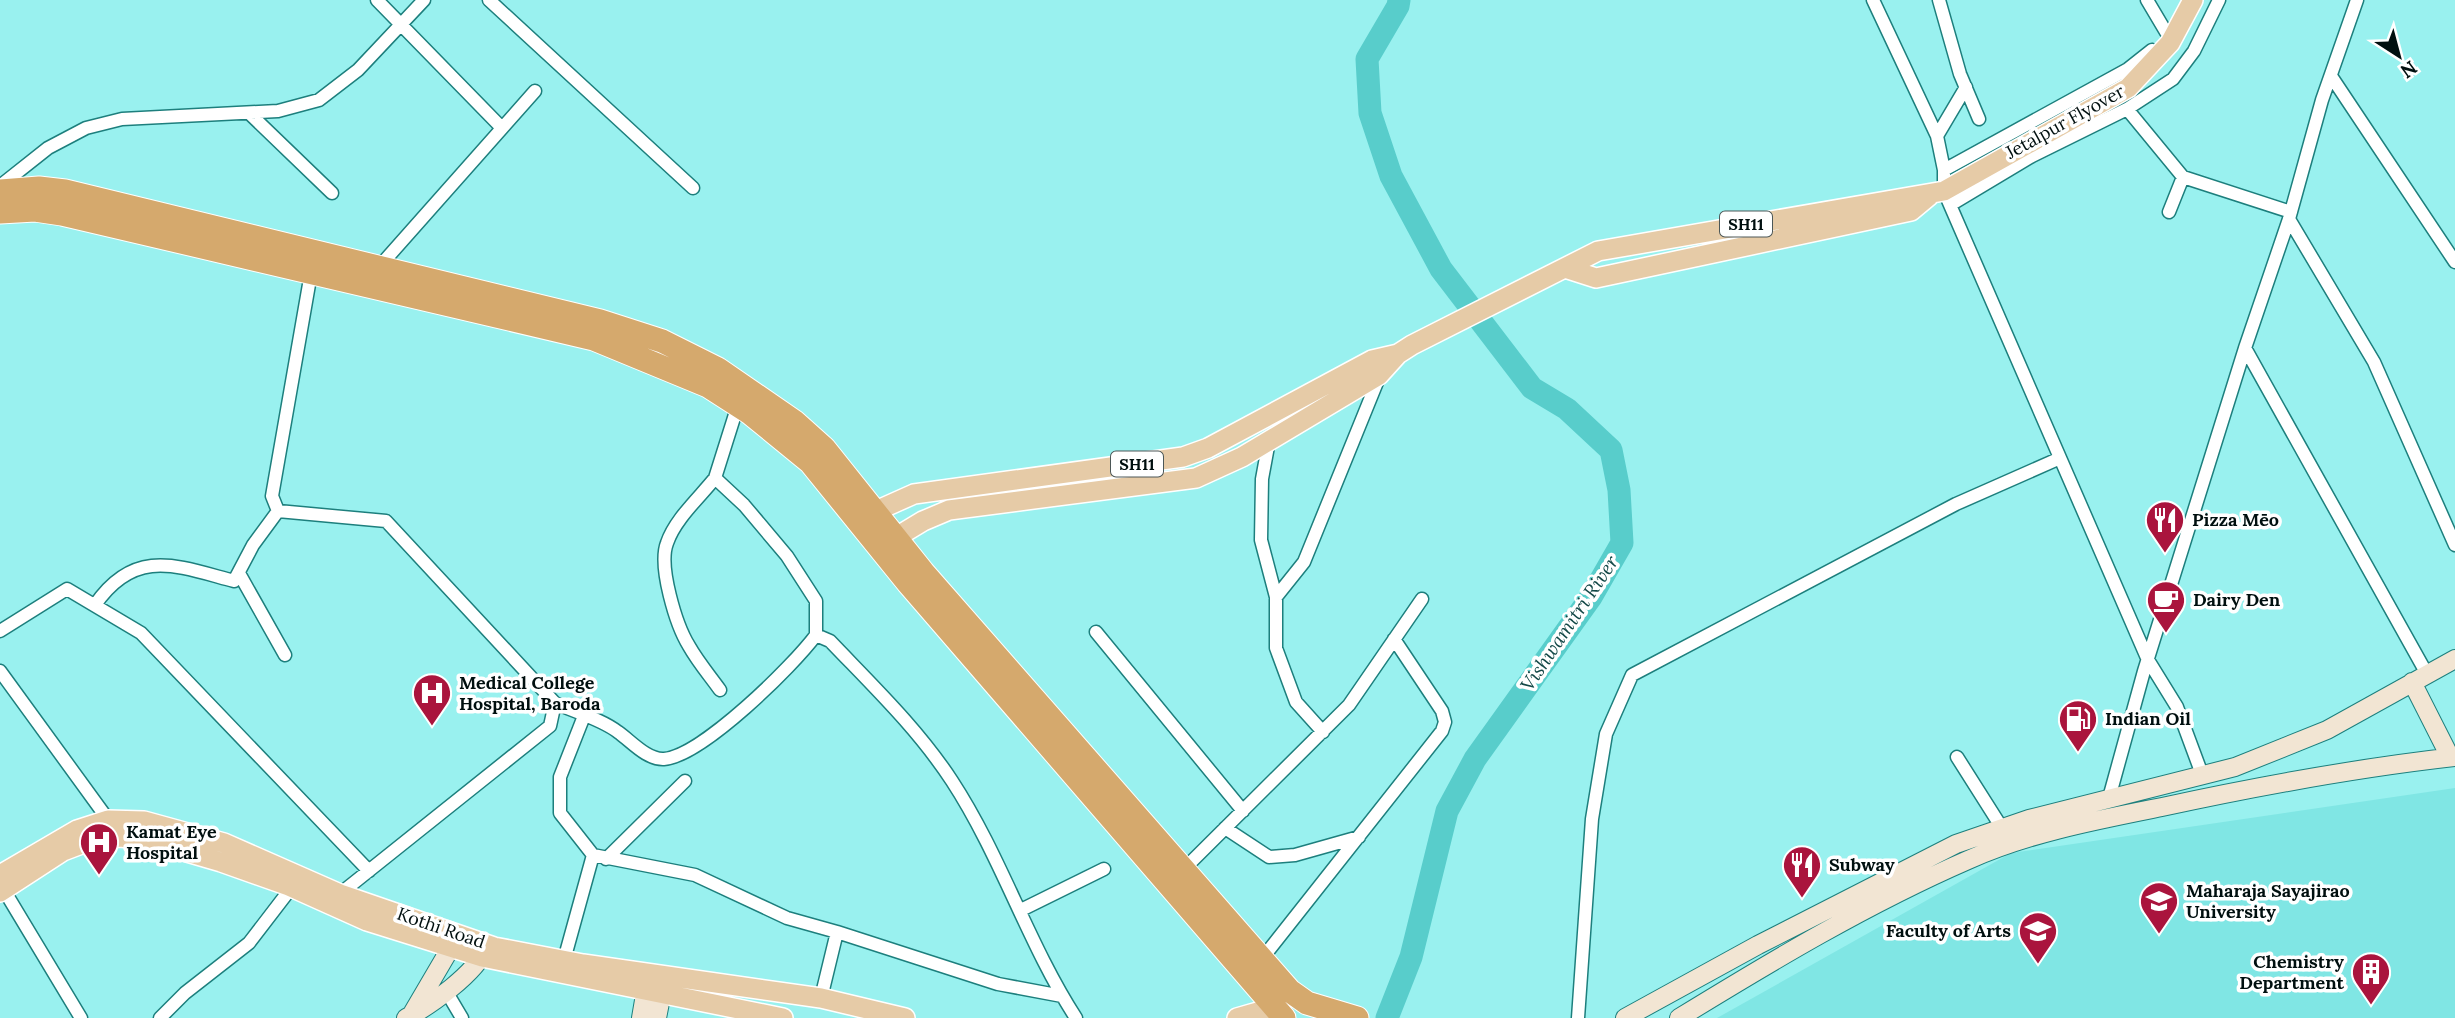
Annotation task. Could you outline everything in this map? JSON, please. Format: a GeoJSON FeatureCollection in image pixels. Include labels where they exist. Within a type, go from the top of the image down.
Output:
{"type":"FeatureCollection","features":[{"type":"Feature","properties":{"kind":"highway"},"geometry":{"type":"LineString","coordinates":[[0,189],[39,188],[65,191],[600,321],[662,341],[718,369],[795,422],[824,448],[888,543],[1280,1012],[1306,1008],[1334,1011],[1357,1018]]}},
{"type":"Feature","properties":{"kind":"highway"},"geometry":{"type":"LineString","coordinates":[[0,212],[35,209],[62,214],[594,339],[708,386],[738,405],[783,436],[869,518]]}},
{"type":"Feature","properties":{"kind":"highway"},"geometry":{"type":"LineString","coordinates":[[888,543],[1306,1008]]}},
{"type":"Feature","properties":{"kind":"main road","name":"Jetalpur Flyover"},"geometry":{"type":"LineString","coordinates":[[1405,349],[1559,272],[1596,278],[1912,211],[1941,197],[1991,163],[2128,88],[2170,43],[2193,0]]}},
{"type":"Feature","properties":{"kind":"main road","name":"SH11"},"geometry":{"type":"LineString","coordinates":[[869,518],[914,495],[1183,457],[1208,448],[1372,360],[1405,349]]}},
{"type":"Feature","properties":{"kind":"main road"},"geometry":{"type":"LineString","coordinates":[[888,543],[923,521],[949,510],[1196,478],[1219,470],[1381,372],[1405,349]]}},
{"type":"Feature","properties":{"kind":"main road"},"geometry":{"type":"LineString","coordinates":[[1625,1018],[1916,863],[2002,828],[2235,767],[2327,730],[2455,659]]}},
{"type":"Feature","properties":{"kind":"main road"},"geometry":{"type":"LineString","coordinates":[[1679,1018],[1869,908],[1969,859],[2001,847],[2106,818],[2269,784],[2453,757],[2419,678]]}},
{"type":"Feature","properties":{"kind":"main road","name":"Kothi Road"},"geometry":{"type":"LineString","coordinates":[[1,886],[63,851],[114,829],[296,880],[334,899],[368,921],[455,941],[558,975],[821,998],[905,1018]]}},
{"type":"Feature","properties":{"kind":"main road"},"geometry":{"type":"LineString","coordinates":[[408,1017],[455,941]]}},
{"type":"Feature","properties":{"kind":"main road"},"geometry":{"type":"LineString","coordinates":[[408,1017],[446,991],[485,951]]}},
{"type":"Feature","properties":{"kind":"main road","name":"Kothi Road"},"geometry":{"type":"LineString","coordinates":[[485,951],[564,960],[783,1018]]}},
{"type":"Feature","properties":{"kind":"main road"},"geometry":{"type":"LineString","coordinates":[[641,1018],[655,982]]}},
{"type":"Feature","properties":{"kind":"main road"},"geometry":{"type":"LineString","coordinates":[[655,982],[657,1018]]}},
{"type":"Feature","properties":{"kind":"main road"},"geometry":{"type":"LineString","coordinates":[[1237,1018],[1280,1012]]}},
{"type":"Feature","properties":{"kind":"street"},"geometry":{"type":"LineString","coordinates":[[376,0],[402,23],[501,127]]}},
{"type":"Feature","properties":{"kind":"street"},"geometry":{"type":"LineString","coordinates":[[0,189],[48,148],[86,128],[122,119],[278,111],[319,100],[358,69],[424,0]]}},
{"type":"Feature","properties":{"kind":"street"},"geometry":{"type":"LineString","coordinates":[[489,0],[693,188]]}},
{"type":"Feature","properties":{"kind":"street"},"geometry":{"type":"LineString","coordinates":[[1873,0],[1937,136],[1944,170],[1941,197],[2148,660],[2177,707],[2203,777]]}},
{"type":"Feature","properties":{"kind":"street"},"geometry":{"type":"LineString","coordinates":[[1939,0],[1966,87],[1979,119]]}},
{"type":"Feature","properties":{"kind":"street"},"geometry":{"type":"LineString","coordinates":[[2147,0],[2165,32]]}},
{"type":"Feature","properties":{"kind":"street"},"geometry":{"type":"LineString","coordinates":[[1944,170],[2128,69],[2149,54],[2183,0]]}},
{"type":"Feature","properties":{"kind":"street"},"geometry":{"type":"LineString","coordinates":[[1941,197],[2127,109],[2174,79],[2194,51],[2219,0]]}},
{"type":"Feature","properties":{"kind":"street"},"geometry":{"type":"LineString","coordinates":[[2109,798],[2148,660],[2357,0]]}},
{"type":"Feature","properties":{"kind":"street"},"geometry":{"type":"LineString","coordinates":[[2331,76],[2455,262]]}},
{"type":"Feature","properties":{"kind":"street"},"geometry":{"type":"LineString","coordinates":[[1937,136],[1966,87]]}},
{"type":"Feature","properties":{"kind":"street"},"geometry":{"type":"LineString","coordinates":[[379,267],[501,127],[536,91]]}},
{"type":"Feature","properties":{"kind":"street"},"geometry":{"type":"LineString","coordinates":[[2127,109],[2183,177],[2290,216],[2374,362],[2455,545]]}},
{"type":"Feature","properties":{"kind":"street"},"geometry":{"type":"LineString","coordinates":[[249,113],[332,193]]}},
{"type":"Feature","properties":{"kind":"street"},"geometry":{"type":"LineString","coordinates":[[2169,212],[2183,177]]}},
{"type":"Feature","properties":{"kind":"street"},"geometry":{"type":"LineString","coordinates":[[278,511],[272,496],[311,273]]}},
{"type":"Feature","properties":{"kind":"street"},"geometry":{"type":"LineString","coordinates":[[2245,348],[2419,678]]}},
{"type":"Feature","properties":{"kind":"street"},"geometry":{"type":"LineString","coordinates":[[1276,597],[1304,562],[1381,372]]}},
{"type":"Feature","properties":{"kind":"street"},"geometry":{"type":"LineString","coordinates":[[720,690],[688,646],[673,603],[665,559],[667,542],[715,478],[738,405]]}},
{"type":"Feature","properties":{"kind":"street"},"geometry":{"type":"LineString","coordinates":[[1269,441],[1262,478],[1261,540],[1276,597],[1276,648],[1296,702],[1323,732]]}},
{"type":"Feature","properties":{"kind":"street"},"geometry":{"type":"LineString","coordinates":[[1578,1018],[1592,819],[1606,734],[1632,675],[1956,504],[2058,459]]}},
{"type":"Feature","properties":{"kind":"street"},"geometry":{"type":"LineString","coordinates":[[278,511],[386,521],[555,703],[616,730],[645,753],[663,759],[702,744],[768,688],[816,635],[816,601],[761,525],[715,478]]}},
{"type":"Feature","properties":{"kind":"street"},"geometry":{"type":"LineString","coordinates":[[95,605],[115,581],[154,564],[176,566],[234,581],[240,576],[253,545],[278,511]]}},
{"type":"Feature","properties":{"kind":"street"},"geometry":{"type":"LineString","coordinates":[[240,576],[285,655]]}},
{"type":"Feature","properties":{"kind":"street"},"geometry":{"type":"LineString","coordinates":[[0,631],[67,589],[141,633],[369,871]]}},
{"type":"Feature","properties":{"kind":"street"},"geometry":{"type":"LineString","coordinates":[[1183,870],[1349,705],[1422,599]]}},
{"type":"Feature","properties":{"kind":"street"},"geometry":{"type":"LineString","coordinates":[[1096,632],[1243,811]]}},
{"type":"Feature","properties":{"kind":"street"},"geometry":{"type":"LineString","coordinates":[[816,635],[830,641],[908,722],[953,782],[1021,910],[1062,996],[1076,1018]]}},
{"type":"Feature","properties":{"kind":"street"},"geometry":{"type":"LineString","coordinates":[[1261,960],[1433,744],[1445,722],[1442,711],[1394,639]]}},
{"type":"Feature","properties":{"kind":"street"},"geometry":{"type":"LineString","coordinates":[[0,671],[114,829]]}},
{"type":"Feature","properties":{"kind":"street"},"geometry":{"type":"LineString","coordinates":[[334,899],[550,726],[555,703]]}},
{"type":"Feature","properties":{"kind":"street"},"geometry":{"type":"LineString","coordinates":[[584,716],[561,777],[560,813],[600,857],[695,875],[787,918],[998,985],[1062,996]]}},
{"type":"Feature","properties":{"kind":"street"},"geometry":{"type":"LineString","coordinates":[[1957,757],[2002,828]]}},
{"type":"Feature","properties":{"kind":"street"},"geometry":{"type":"LineString","coordinates":[[564,960],[600,857],[685,782]]}},
{"type":"Feature","properties":{"kind":"street"},"geometry":{"type":"LineString","coordinates":[[1225,828],[1269,857],[1294,855],[1359,837]]}},
{"type":"Feature","properties":{"kind":"street"},"geometry":{"type":"LineString","coordinates":[[1021,910],[1104,869]]}},
{"type":"Feature","properties":{"kind":"street"},"geometry":{"type":"LineString","coordinates":[[160,1018],[186,993],[249,943],[296,880]]}},
{"type":"Feature","properties":{"kind":"street"},"geometry":{"type":"LineString","coordinates":[[1,886],[81,1018]]}},
{"type":"Feature","properties":{"kind":"street"},"geometry":{"type":"LineString","coordinates":[[821,998],[837,932]]}},
{"type":"Feature","properties":{"kind":"street"},"geometry":{"type":"LineString","coordinates":[[446,991],[462,1018]]}},
{"type":"Feature","properties":{"kind":"shaded area","name":"Maharaja Sayajirao University"},"geometry":{"type":"Polygon","coordinates":[[[2455,788],[2455,1018],[1717,1018],[2011,853],[2455,788]]]}},
{"type":"Feature","properties":{"kind":"waterway","name":"Vishwamitri River"},"geometry":{"type":"LineString","coordinates":[[1387,1018],[1411,957],[1447,811],[1475,759],[1591,597],[1622,543],[1619,490],[1611,450],[1567,409],[1532,388],[1441,269],[1391,176],[1370,113],[1367,59],[1399,0]]}},
{"type":"Feature","properties":{"kind":"place","name":"Pizza Mēo"},"geometry":{"type":"Point","coordinates":[2165,554]}},
{"type":"Feature","properties":{"kind":"place","name":"Dairy Den"},"geometry":{"type":"Point","coordinates":[2166,634]}},
{"type":"Feature","properties":{"kind":"place","name":"Medical College Hospital, Baroda"},"geometry":{"type":"Point","coordinates":[432,727]}},
{"type":"Feature","properties":{"kind":"place","name":"Indian Oil"},"geometry":{"type":"Point","coordinates":[2078,753]}},
{"type":"Feature","properties":{"kind":"place","name":"Kamat Eye Hospital"},"geometry":{"type":"Point","coordinates":[99,876]}},
{"type":"Feature","properties":{"kind":"place","name":"Subway"},"geometry":{"type":"Point","coordinates":[1802,899]}},
{"type":"Feature","properties":{"kind":"place","name":"Maharaja Sayajirao University"},"geometry":{"type":"Point","coordinates":[2159,935]}},
{"type":"Feature","properties":{"kind":"place","name":"Faculty of Arts"},"geometry":{"type":"Point","coordinates":[2038,965]}},
{"type":"Feature","properties":{"kind":"place","name":"Chemistry Department"},"geometry":{"type":"Point","coordinates":[2371,1006]}}]}
